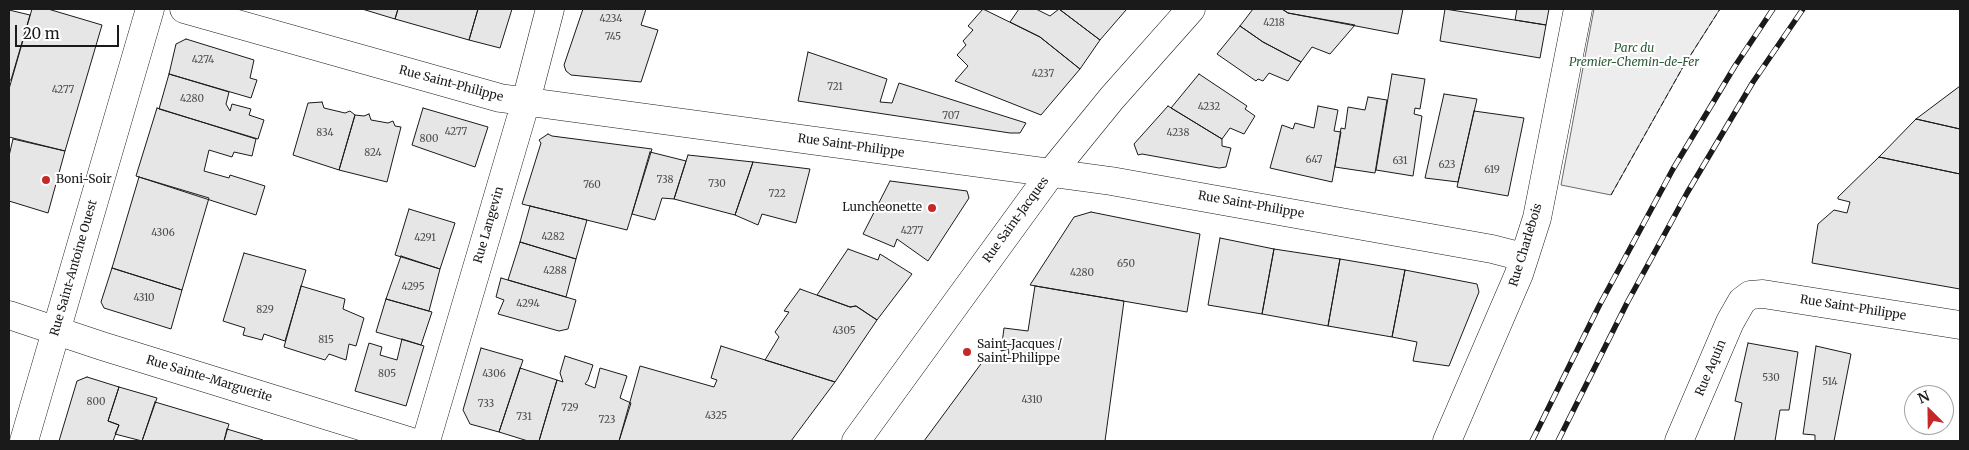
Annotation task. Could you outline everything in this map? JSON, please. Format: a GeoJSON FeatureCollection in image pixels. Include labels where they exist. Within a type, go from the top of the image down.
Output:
{"type":"FeatureCollection","features":[{"type":"Feature","properties":{"kind":"street","name":"Rue Saint-Antoine Ouest"},"geometry":{"type":"LineString","coordinates":[[24,441],[150,9]]}},
{"type":"Feature","properties":{"kind":"street","name":"Rue Saint-Philippe"},"geometry":{"type":"LineString","coordinates":[[184,9],[489,96],[1110,181],[1492,249],[1523,257]]}},
{"type":"Feature","properties":{"kind":"street","name":"Rue Langevin"},"geometry":{"type":"LineString","coordinates":[[426,441],[526,102],[550,9]]}},
{"type":"Feature","properties":{"kind":"street","name":"Rue Saint-Jacques"},"geometry":{"type":"LineString","coordinates":[[856,441],[1051,173],[1112,98],[1191,9]]}},
{"type":"Feature","properties":{"kind":"street","name":"Rue Charlebois"},"geometry":{"type":"LineString","coordinates":[[1447,441],[1513,287],[1536,218],[1578,9]]}},
{"type":"Feature","properties":{"kind":"street","name":"Rue Saint-Philippe"},"geometry":{"type":"LineString","coordinates":[[1747,297],[1755,293],[1763,294],[1960,325]]}},
{"type":"Feature","properties":{"kind":"street","name":"Rue Aquin"},"geometry":{"type":"LineString","coordinates":[[1679,441],[1730,322],[1742,301],[1747,297]]}},
{"type":"Feature","properties":{"kind":"street","name":"Rue Sainte-Marguerite"},"geometry":{"type":"LineString","coordinates":[[9,315],[102,346],[409,441]]}},
{"type":"Feature","properties":{"kind":"green space","name":"Parc du Premier-Chemin-de-Fer"},"geometry":{"type":"Polygon","coordinates":[[[1594,9],[1720,9],[1683,67],[1611,195],[1561,185],[1594,9]]]}},
{"type":"Feature","properties":{"kind":"building"},"geometry":{"type":"Polygon","coordinates":[[[32,9],[48,9],[102,25],[65,151],[9,137],[9,89],[32,9]]]}},
{"type":"Feature","properties":{"kind":"building"},"geometry":{"type":"Polygon","coordinates":[[[362,9],[398,9],[395,19],[362,9]]]}},
{"type":"Feature","properties":{"kind":"building"},"geometry":{"type":"Polygon","coordinates":[[[398,9],[478,9],[469,40],[395,19],[398,9]]]}},
{"type":"Feature","properties":{"kind":"building"},"geometry":{"type":"Polygon","coordinates":[[[478,9],[512,9],[500,48],[469,40],[478,9]]]}},
{"type":"Feature","properties":{"kind":"building"},"geometry":{"type":"Polygon","coordinates":[[[583,9],[646,9],[641,25],[658,30],[641,82],[571,75],[566,71],[564,65],[583,9]]]}},
{"type":"Feature","properties":{"kind":"building"},"geometry":{"type":"Polygon","coordinates":[[[983,9],[1040,37],[1080,69],[1041,115],[955,81],[968,66],[957,55],[966,45],[963,41],[973,30],[968,26],[983,9]]]}},
{"type":"Feature","properties":{"kind":"building"},"geometry":{"type":"Polygon","coordinates":[[[1019,9],[1036,9],[1050,16],[1059,9],[1100,40],[1080,69],[1040,37],[1010,22],[1019,9]]]}},
{"type":"Feature","properties":{"kind":"building"},"geometry":{"type":"Polygon","coordinates":[[[1059,9],[1124,9],[1126,10],[1100,40],[1059,9]]]}},
{"type":"Feature","properties":{"kind":"building"},"geometry":{"type":"Polygon","coordinates":[[[1253,9],[1282,9],[1288,13],[1355,25],[1330,54],[1312,47],[1301,62],[1263,42],[1240,26],[1253,9]]]}},
{"type":"Feature","properties":{"kind":"building"},"geometry":{"type":"Polygon","coordinates":[[[1282,9],[1403,9],[1398,34],[1288,13],[1282,9]]]}},
{"type":"Feature","properties":{"kind":"building"},"geometry":{"type":"Polygon","coordinates":[[[1445,9],[1546,25],[1540,58],[1440,41],[1445,9]]]}},
{"type":"Feature","properties":{"kind":"building"},"geometry":{"type":"Polygon","coordinates":[[[1517,9],[1549,9],[1546,25],[1515,20],[1517,9]]]}},
{"type":"Feature","properties":{"kind":"building"},"geometry":{"type":"Polygon","coordinates":[[[9,10],[30,15],[11,80],[9,80],[9,10]]]}},
{"type":"Feature","properties":{"kind":"building"},"geometry":{"type":"Polygon","coordinates":[[[1240,26],[1263,42],[1301,62],[1288,81],[1269,73],[1263,81],[1258,79],[1256,81],[1217,54],[1240,26]]]}},
{"type":"Feature","properties":{"kind":"building"},"geometry":{"type":"Polygon","coordinates":[[[186,39],[254,60],[250,78],[257,80],[251,98],[169,74],[176,44],[186,39]]]}},
{"type":"Feature","properties":{"kind":"building"},"geometry":{"type":"Polygon","coordinates":[[[808,52],[887,79],[880,102],[892,103],[899,83],[1026,123],[1020,133],[1010,133],[798,101],[808,52]]]}},
{"type":"Feature","properties":{"kind":"building"},"geometry":{"type":"Polygon","coordinates":[[[169,74],[229,92],[226,104],[230,111],[232,104],[251,109],[249,115],[264,120],[258,139],[159,109],[169,74]]]}},
{"type":"Feature","properties":{"kind":"building"},"geometry":{"type":"Polygon","coordinates":[[[1199,74],[1247,106],[1245,109],[1255,116],[1244,134],[1230,128],[1222,139],[1171,108],[1199,74]]]}},
{"type":"Feature","properties":{"kind":"building"},"geometry":{"type":"Polygon","coordinates":[[[1392,74],[1425,79],[1420,109],[1415,108],[1414,114],[1422,116],[1413,176],[1376,170],[1392,74]]]}},
{"type":"Feature","properties":{"kind":"building"},"geometry":{"type":"Polygon","coordinates":[[[1960,86],[1960,129],[1916,119],[1960,86]]]}},
{"type":"Feature","properties":{"kind":"building"},"geometry":{"type":"Polygon","coordinates":[[[1444,94],[1477,99],[1458,182],[1425,178],[1444,94]]]}},
{"type":"Feature","properties":{"kind":"building"},"geometry":{"type":"Polygon","coordinates":[[[1368,97],[1387,100],[1375,173],[1335,167],[1341,128],[1345,129],[1348,107],[1365,110],[1368,97]]]}},
{"type":"Feature","properties":{"kind":"building"},"geometry":{"type":"Polygon","coordinates":[[[322,102],[324,108],[345,113],[350,111],[355,115],[339,170],[293,155],[308,103],[322,102]]]}},
{"type":"Feature","properties":{"kind":"building"},"geometry":{"type":"Polygon","coordinates":[[[1168,106],[1222,139],[1222,146],[1231,148],[1226,167],[1219,168],[1142,154],[1138,155],[1134,144],[1168,106]]]}},
{"type":"Feature","properties":{"kind":"building"},"geometry":{"type":"Polygon","coordinates":[[[1318,106],[1338,110],[1334,131],[1341,132],[1332,182],[1270,168],[1282,125],[1293,129],[1295,123],[1314,128],[1318,106]]]}},
{"type":"Feature","properties":{"kind":"building"},"geometry":{"type":"Polygon","coordinates":[[[157,108],[256,139],[252,156],[234,152],[232,157],[209,150],[204,171],[229,178],[230,175],[265,186],[256,215],[136,176],[157,108]]]}},
{"type":"Feature","properties":{"kind":"building"},"geometry":{"type":"Polygon","coordinates":[[[423,108],[488,127],[475,167],[412,145],[423,108]]]}},
{"type":"Feature","properties":{"kind":"building"},"geometry":{"type":"Polygon","coordinates":[[[1474,111],[1524,118],[1508,196],[1457,187],[1474,111]]]}},
{"type":"Feature","properties":{"kind":"building"},"geometry":{"type":"Polygon","coordinates":[[[369,114],[371,120],[388,123],[393,121],[395,126],[401,127],[387,182],[339,170],[355,115],[364,116],[369,114]]]}},
{"type":"Feature","properties":{"kind":"building"},"geometry":{"type":"Polygon","coordinates":[[[1916,119],[1960,129],[1960,174],[1879,157],[1916,119]]]}},
{"type":"Feature","properties":{"kind":"building"},"geometry":{"type":"Polygon","coordinates":[[[548,134],[652,149],[627,230],[522,204],[541,143],[539,140],[548,134]]]}},
{"type":"Feature","properties":{"kind":"building"},"geometry":{"type":"Polygon","coordinates":[[[13,139],[65,151],[48,213],[9,201],[9,156],[13,139]]]}},
{"type":"Feature","properties":{"kind":"building"},"geometry":{"type":"Polygon","coordinates":[[[650,152],[686,161],[674,199],[662,198],[655,220],[632,214],[650,152]]]}},
{"type":"Feature","properties":{"kind":"building"},"geometry":{"type":"Polygon","coordinates":[[[688,155],[753,162],[735,215],[674,199],[688,155]]]}},
{"type":"Feature","properties":{"kind":"building"},"geometry":{"type":"Polygon","coordinates":[[[1879,157],[1960,174],[1960,289],[1812,263],[1818,224],[1834,210],[1847,213],[1850,202],[1838,199],[1838,197],[1879,157]]]}},
{"type":"Feature","properties":{"kind":"building"},"geometry":{"type":"Polygon","coordinates":[[[753,162],[810,169],[796,223],[762,214],[758,225],[735,215],[753,162]]]}},
{"type":"Feature","properties":{"kind":"building"},"geometry":{"type":"Polygon","coordinates":[[[139,177],[209,198],[182,290],[112,268],[139,177]]]}},
{"type":"Feature","properties":{"kind":"building"},"geometry":{"type":"Polygon","coordinates":[[[890,181],[967,191],[969,198],[928,261],[897,239],[894,247],[863,234],[890,181]]]}},
{"type":"Feature","properties":{"kind":"building"},"geometry":{"type":"Polygon","coordinates":[[[530,206],[587,220],[576,259],[520,242],[530,206]]]}},
{"type":"Feature","properties":{"kind":"building"},"geometry":{"type":"Polygon","coordinates":[[[409,209],[455,223],[440,269],[395,255],[409,209]]]}},
{"type":"Feature","properties":{"kind":"building"},"geometry":{"type":"Polygon","coordinates":[[[1091,212],[1200,234],[1187,312],[1030,285],[1074,217],[1091,212]]]}},
{"type":"Feature","properties":{"kind":"building"},"geometry":{"type":"Polygon","coordinates":[[[1220,238],[1274,249],[1262,314],[1208,305],[1220,238]]]}},
{"type":"Feature","properties":{"kind":"building"},"geometry":{"type":"Polygon","coordinates":[[[520,242],[576,259],[566,297],[508,280],[520,242]]]}},
{"type":"Feature","properties":{"kind":"building"},"geometry":{"type":"Polygon","coordinates":[[[848,249],[878,260],[880,254],[912,274],[877,320],[856,306],[850,307],[817,295],[848,249]]]}},
{"type":"Feature","properties":{"kind":"building"},"geometry":{"type":"Polygon","coordinates":[[[1274,249],[1340,259],[1328,326],[1262,314],[1274,249]]]}},
{"type":"Feature","properties":{"kind":"building"},"geometry":{"type":"Polygon","coordinates":[[[244,253],[306,270],[285,341],[264,334],[262,340],[243,335],[245,328],[223,321],[244,253]]]}},
{"type":"Feature","properties":{"kind":"building"},"geometry":{"type":"Polygon","coordinates":[[[401,256],[440,269],[429,311],[386,299],[401,256]]]}},
{"type":"Feature","properties":{"kind":"building"},"geometry":{"type":"Polygon","coordinates":[[[1340,259],[1405,270],[1392,337],[1328,326],[1340,259]]]}},
{"type":"Feature","properties":{"kind":"building"},"geometry":{"type":"Polygon","coordinates":[[[112,268],[182,290],[171,329],[104,308],[101,302],[112,268]]]}},
{"type":"Feature","properties":{"kind":"building"},"geometry":{"type":"Polygon","coordinates":[[[1405,270],[1477,284],[1479,292],[1449,366],[1413,361],[1417,342],[1392,337],[1405,270]]]}},
{"type":"Feature","properties":{"kind":"building"},"geometry":{"type":"Polygon","coordinates":[[[501,278],[576,300],[568,329],[559,331],[498,314],[504,300],[496,297],[501,278]]]}},
{"type":"Feature","properties":{"kind":"building"},"geometry":{"type":"Polygon","coordinates":[[[301,286],[345,299],[343,309],[364,318],[356,346],[349,344],[346,360],[329,354],[325,360],[284,347],[301,286]]]}},
{"type":"Feature","properties":{"kind":"building"},"geometry":{"type":"Polygon","coordinates":[[[1035,286],[1124,301],[1105,441],[924,441],[986,357],[1008,359],[1009,349],[1001,351],[1004,328],[1028,331],[1035,286]]]}},
{"type":"Feature","properties":{"kind":"building"},"geometry":{"type":"Polygon","coordinates":[[[800,289],[850,307],[856,306],[877,320],[835,382],[765,360],[779,337],[775,332],[789,312],[784,311],[800,289]]]}},
{"type":"Feature","properties":{"kind":"building"},"geometry":{"type":"Polygon","coordinates":[[[386,299],[432,312],[421,345],[376,332],[386,299]]]}},
{"type":"Feature","properties":{"kind":"building"},"geometry":{"type":"Polygon","coordinates":[[[402,339],[424,346],[406,406],[355,391],[369,343],[382,347],[380,355],[397,360],[402,339]]]}},
{"type":"Feature","properties":{"kind":"building"},"geometry":{"type":"Polygon","coordinates":[[[1748,343],[1798,352],[1789,410],[1780,410],[1775,441],[1734,441],[1742,403],[1735,401],[1748,343]]]}},
{"type":"Feature","properties":{"kind":"building"},"geometry":{"type":"Polygon","coordinates":[[[721,346],[835,382],[791,441],[619,441],[640,366],[714,387],[717,380],[711,378],[721,346]]]}},
{"type":"Feature","properties":{"kind":"building"},"geometry":{"type":"Polygon","coordinates":[[[1816,346],[1851,354],[1834,441],[1815,441],[1815,435],[1803,434],[1816,346]]]}},
{"type":"Feature","properties":{"kind":"building"},"geometry":{"type":"Polygon","coordinates":[[[481,348],[523,360],[499,432],[470,424],[463,410],[481,348]]]}},
{"type":"Feature","properties":{"kind":"building"},"geometry":{"type":"Polygon","coordinates":[[[565,356],[593,365],[585,384],[595,388],[600,368],[627,376],[620,398],[631,403],[619,441],[539,441],[557,380],[563,382],[560,373],[565,356]]]}},
{"type":"Feature","properties":{"kind":"building"},"geometry":{"type":"Polygon","coordinates":[[[520,368],[557,380],[539,441],[528,441],[499,432],[520,368]]]}},
{"type":"Feature","properties":{"kind":"building"},"geometry":{"type":"Polygon","coordinates":[[[87,377],[119,387],[108,421],[119,425],[113,441],[59,441],[77,381],[87,377]]]}},
{"type":"Feature","properties":{"kind":"building"},"geometry":{"type":"Polygon","coordinates":[[[119,387],[157,398],[142,441],[115,434],[119,425],[108,421],[119,387]]]}},
{"type":"Feature","properties":{"kind":"building"},"geometry":{"type":"Polygon","coordinates":[[[155,402],[229,424],[224,441],[142,441],[155,402]]]}},
{"type":"Feature","properties":{"kind":"building"},"geometry":{"type":"Polygon","coordinates":[[[227,429],[263,440],[263,441],[224,441],[227,429]]]}},
{"type":"Feature","properties":{"kind":"railway"},"geometry":{"type":"LineString","coordinates":[[1532,441],[1599,306],[1673,169],[1735,66],[1773,9]]}},
{"type":"Feature","properties":{"kind":"railway"},"geometry":{"type":"LineString","coordinates":[[1558,441],[1627,303],[1687,193],[1753,82],[1803,9]]}},
{"type":"Feature","properties":{"kind":"fence"},"geometry":{"type":"LineString","coordinates":[[1611,195],[1683,67],[1720,9]]}},
{"type":"Feature","properties":{"kind":"place","name":"Boni-Soir"},"geometry":{"type":"Point","coordinates":[46,180]}},
{"type":"Feature","properties":{"kind":"place","name":"Luncheonette"},"geometry":{"type":"Point","coordinates":[932,208]}},
{"type":"Feature","properties":{"kind":"place","name":"Saint-Jacques / Saint-Philippe"},"geometry":{"type":"Point","coordinates":[967,352]}}]}
